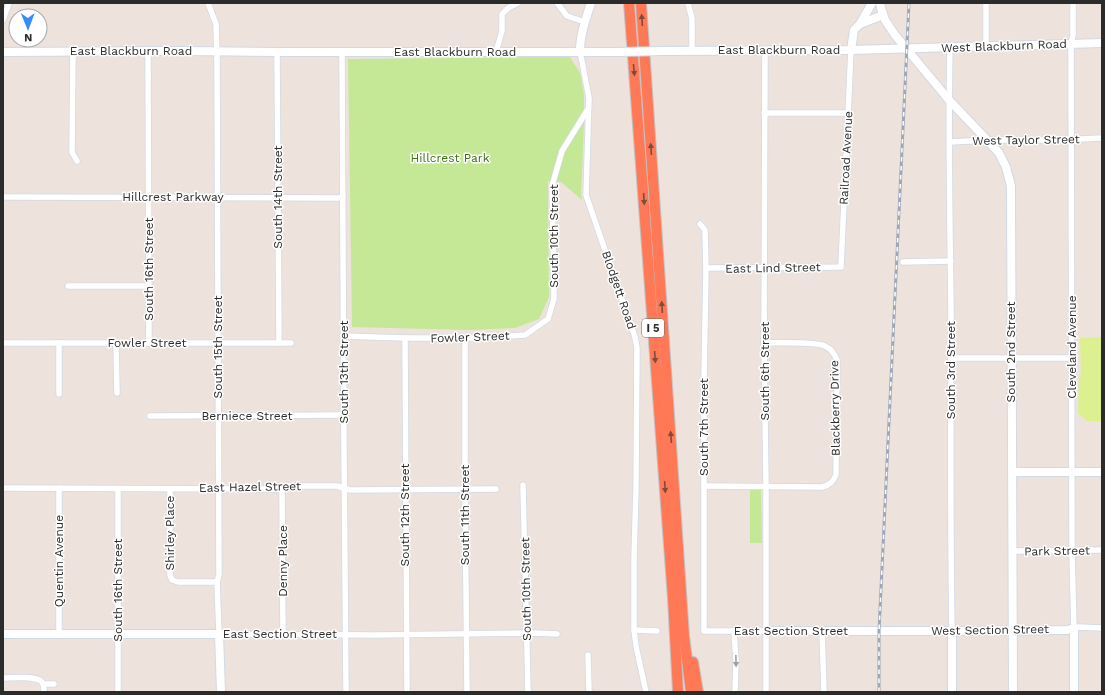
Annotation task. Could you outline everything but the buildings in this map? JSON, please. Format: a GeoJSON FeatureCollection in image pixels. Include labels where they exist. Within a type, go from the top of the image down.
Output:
{"type":"FeatureCollection","features":[{"type":"Feature","properties":{"kind":"highway","name":"I 5"},"geometry":{"type":"LineString","coordinates":[[629,3],[677,654],[683,692]]}},
{"type":"Feature","properties":{"kind":"highway","name":"I 5"},"geometry":{"type":"LineString","coordinates":[[641,3],[684,636],[691,692]]}},
{"type":"Feature","properties":{"kind":"highway"},"geometry":{"type":"LineString","coordinates":[[677,531],[698,692]]}},
{"type":"Feature","properties":{"kind":"highway"},"geometry":{"type":"LineString","coordinates":[[677,654],[678,692]]}},
{"type":"Feature","properties":{"kind":"street"},"geometry":{"type":"LineString","coordinates":[[3,20],[9,3]]}},
{"type":"Feature","properties":{"kind":"street","name":"South 15th Street"},"geometry":{"type":"LineString","coordinates":[[208,3],[216,24],[217,51],[219,416],[219,575],[217,582],[221,692]]}},
{"type":"Feature","properties":{"kind":"street"},"geometry":{"type":"LineString","coordinates":[[496,52],[502,32],[502,14],[508,8],[518,3]]}},
{"type":"Feature","properties":{"kind":"street"},"geometry":{"type":"LineString","coordinates":[[557,3],[567,16],[585,22]]}},
{"type":"Feature","properties":{"kind":"street","name":"Blodgett Road"},"geometry":{"type":"LineString","coordinates":[[590,3],[580,45],[589,98],[586,195],[635,337],[637,348],[634,630],[646,692]]}},
{"type":"Feature","properties":{"kind":"street"},"geometry":{"type":"LineString","coordinates":[[688,3],[692,19],[692,51]]}},
{"type":"Feature","properties":{"kind":"street"},"geometry":{"type":"LineString","coordinates":[[851,50],[854,30],[860,24],[872,3]]}},
{"type":"Feature","properties":{"kind":"street","name":"South 2nd Street"},"geometry":{"type":"LineString","coordinates":[[880,3],[885,20],[894,35],[949,100],[999,153],[1006,167],[1011,186],[1013,692]]}},
{"type":"Feature","properties":{"kind":"street"},"geometry":{"type":"LineString","coordinates":[[986,3],[986,46]]}},
{"type":"Feature","properties":{"kind":"street","name":"Cleveland Avenue"},"geometry":{"type":"LineString","coordinates":[[1073,3],[1073,35],[1071,43],[1071,140],[1072,550],[1074,692]]}},
{"type":"Feature","properties":{"kind":"street"},"geometry":{"type":"LineString","coordinates":[[860,24],[883,15]]}},
{"type":"Feature","properties":{"kind":"street","name":"West Blackburn Road"},"geometry":{"type":"LineString","coordinates":[[907,49],[1102,43]]}},
{"type":"Feature","properties":{"kind":"street","name":"South 3rd Street"},"geometry":{"type":"LineString","coordinates":[[950,47],[950,510],[952,692]]}},
{"type":"Feature","properties":{"kind":"street","name":"East Blackburn Road"},"geometry":{"type":"LineString","coordinates":[[3,52],[618,52],[907,49]]}},
{"type":"Feature","properties":{"kind":"street","name":"South 6th Street"},"geometry":{"type":"LineString","coordinates":[[765,50],[764,344],[766,692]]}},
{"type":"Feature","properties":{"kind":"street","name":"Railroad Avenue"},"geometry":{"type":"LineString","coordinates":[[841,266],[851,50]]}},
{"type":"Feature","properties":{"kind":"street"},"geometry":{"type":"LineString","coordinates":[[74,51],[72,152],[77,162]]}},
{"type":"Feature","properties":{"kind":"street","name":"South 16th Street"},"geometry":{"type":"LineString","coordinates":[[148,51],[149,343]]}},
{"type":"Feature","properties":{"kind":"street","name":"South 14th Street"},"geometry":{"type":"LineString","coordinates":[[277,52],[279,343]]}},
{"type":"Feature","properties":{"kind":"street","name":"South 13th Street"},"geometry":{"type":"LineString","coordinates":[[342,52],[346,692]]}},
{"type":"Feature","properties":{"kind":"street","name":"South 10th Street"},"geometry":{"type":"LineString","coordinates":[[525,335],[548,319],[554,299],[552,186],[562,151],[588,109]]}},
{"type":"Feature","properties":{"kind":"street"},"geometry":{"type":"LineString","coordinates":[[764,113],[848,113]]}},
{"type":"Feature","properties":{"kind":"street","name":"West Taylor Street"},"geometry":{"type":"LineString","coordinates":[[950,142],[1102,138]]}},
{"type":"Feature","properties":{"kind":"street","name":"Hillcrest Parkway"},"geometry":{"type":"LineString","coordinates":[[3,197],[343,197]]}},
{"type":"Feature","properties":{"kind":"street","name":"South 7th Street"},"geometry":{"type":"LineString","coordinates":[[700,224],[705,230],[706,268],[704,379],[704,631]]}},
{"type":"Feature","properties":{"kind":"street"},"geometry":{"type":"LineString","coordinates":[[903,262],[951,261]]}},
{"type":"Feature","properties":{"kind":"street","name":"East Lind Street"},"geometry":{"type":"LineString","coordinates":[[706,268],[841,266]]}},
{"type":"Feature","properties":{"kind":"street"},"geometry":{"type":"LineString","coordinates":[[68,286],[149,286]]}},
{"type":"Feature","properties":{"kind":"street","name":"Fowler Street"},"geometry":{"type":"LineString","coordinates":[[343,336],[465,338],[525,335]]}},
{"type":"Feature","properties":{"kind":"street","name":"South 12th Street"},"geometry":{"type":"LineString","coordinates":[[405,338],[407,692]]}},
{"type":"Feature","properties":{"kind":"street","name":"South 11th Street"},"geometry":{"type":"LineString","coordinates":[[465,338],[467,692]]}},
{"type":"Feature","properties":{"kind":"street","name":"Fowler Street"},"geometry":{"type":"LineString","coordinates":[[3,343],[291,343]]}},
{"type":"Feature","properties":{"kind":"street"},"geometry":{"type":"LineString","coordinates":[[59,343],[59,394]]}},
{"type":"Feature","properties":{"kind":"street"},"geometry":{"type":"LineString","coordinates":[[116,343],[116,393]]}},
{"type":"Feature","properties":{"kind":"street","name":"Blackberry Drive"},"geometry":{"type":"LineString","coordinates":[[764,344],[810,343],[827,346],[833,352],[837,360],[836,474],[834,481],[829,486],[822,487],[766,486]]}},
{"type":"Feature","properties":{"kind":"street"},"geometry":{"type":"LineString","coordinates":[[951,358],[1072,358]]}},
{"type":"Feature","properties":{"kind":"street","name":"Berniece Street"},"geometry":{"type":"LineString","coordinates":[[150,416],[344,415]]}},
{"type":"Feature","properties":{"kind":"street"},"geometry":{"type":"LineString","coordinates":[[1012,472],[1102,472]]}},
{"type":"Feature","properties":{"kind":"street","name":"South 10th Street"},"geometry":{"type":"LineString","coordinates":[[523,485],[528,692]]}},
{"type":"Feature","properties":{"kind":"street","name":"East Hazel Street"},"geometry":{"type":"LineString","coordinates":[[3,488],[219,489],[282,488],[289,486],[337,486],[350,490],[496,489]]}},
{"type":"Feature","properties":{"kind":"street"},"geometry":{"type":"LineString","coordinates":[[704,486],[766,486]]}},
{"type":"Feature","properties":{"kind":"street","name":"Quentin Avenue"},"geometry":{"type":"LineString","coordinates":[[59,488],[59,633]]}},
{"type":"Feature","properties":{"kind":"street","name":"Denny Place"},"geometry":{"type":"LineString","coordinates":[[282,488],[283,634]]}},
{"type":"Feature","properties":{"kind":"street","name":"South 16th Street"},"geometry":{"type":"LineString","coordinates":[[118,489],[118,692]]}},
{"type":"Feature","properties":{"kind":"street","name":"Shirley Place"},"geometry":{"type":"LineString","coordinates":[[170,489],[170,575],[172,580],[178,582],[217,582]]}},
{"type":"Feature","properties":{"kind":"street","name":"Park Street"},"geometry":{"type":"LineString","coordinates":[[1013,551],[1102,550]]}},
{"type":"Feature","properties":{"kind":"street","name":"West Section Street"},"geometry":{"type":"LineString","coordinates":[[878,631],[1067,630],[1080,627],[1102,628]]}},
{"type":"Feature","properties":{"kind":"street"},"geometry":{"type":"LineString","coordinates":[[634,630],[657,631]]}},
{"type":"Feature","properties":{"kind":"street","name":"East Section Street"},"geometry":{"type":"LineString","coordinates":[[704,631],[878,631]]}},
{"type":"Feature","properties":{"kind":"street"},"geometry":{"type":"LineString","coordinates":[[734,631],[736,660],[735,692]]}},
{"type":"Feature","properties":{"kind":"street"},"geometry":{"type":"LineString","coordinates":[[822,631],[824,692]]}},
{"type":"Feature","properties":{"kind":"street","name":"East Section Street"},"geometry":{"type":"LineString","coordinates":[[3,634],[557,634]]}},
{"type":"Feature","properties":{"kind":"street"},"geometry":{"type":"LineString","coordinates":[[588,655],[589,692]]}},
{"type":"Feature","properties":{"kind":"street"},"geometry":{"type":"LineString","coordinates":[[3,678],[33,678],[44,684],[54,684]]}},
{"type":"Feature","properties":{"kind":"street"},"geometry":{"type":"LineString","coordinates":[[44,684],[44,692]]}},
{"type":"Feature","properties":{"kind":"green space","name":"Hillcrest Park"},"geometry":{"type":"Polygon","coordinates":[[[570,57],[580,73],[584,95],[582,200],[561,182],[548,181],[549,297],[539,319],[515,328],[470,330],[352,327],[348,59],[570,57]]]}},
{"type":"Feature","properties":{"kind":"green space"},"geometry":{"type":"Polygon","coordinates":[[[1102,337],[1102,421],[1087,421],[1078,413],[1079,375],[1081,375],[1080,338],[1102,337]]]}},
{"type":"Feature","properties":{"kind":"green space"},"geometry":{"type":"Polygon","coordinates":[[[750,490],[761,490],[762,543],[750,543],[750,490]]]}},
{"type":"Feature","properties":{"kind":"railway"},"geometry":{"type":"LineString","coordinates":[[879,692],[879,631],[909,3]]}}]}
